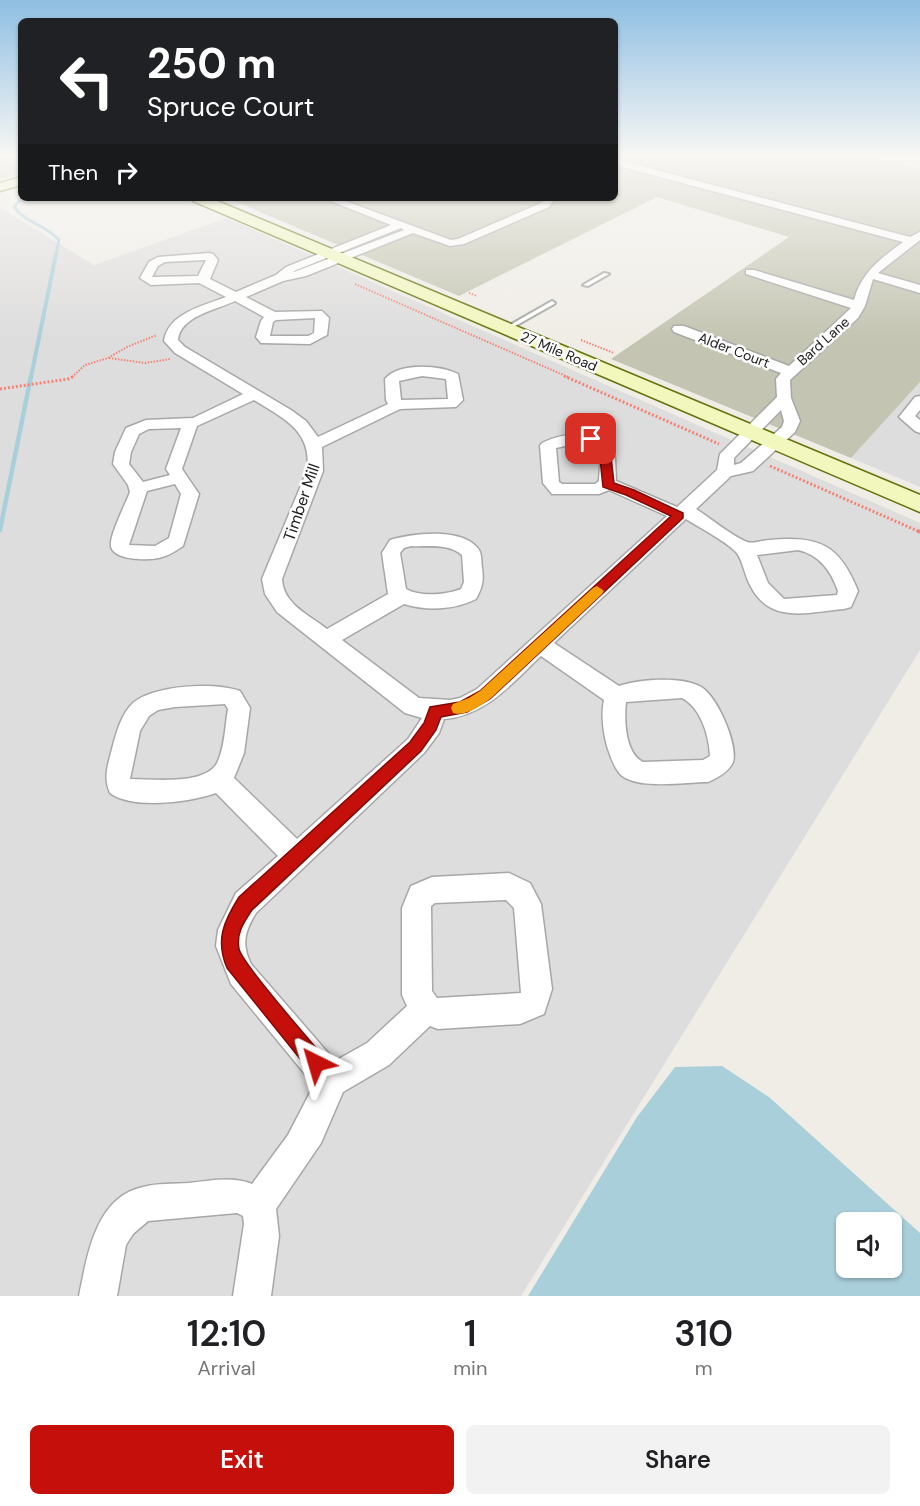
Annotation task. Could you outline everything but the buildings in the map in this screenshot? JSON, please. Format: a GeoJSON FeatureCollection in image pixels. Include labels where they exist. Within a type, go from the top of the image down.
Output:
{"type":"FeatureCollection","features":[{"type":"Feature","properties":{"kind":"street","name":"27 Mile Road"},"geometry":{"type":"LineString","coordinates":[[246,218],[920,504]]}},
{"type":"Feature","properties":{"kind":"street"},"geometry":{"type":"LineString","coordinates":[[383,218],[446,243],[456,243],[513,218]]}},
{"type":"Feature","properties":{"kind":"street"},"geometry":{"type":"LineString","coordinates":[[839,218],[916,238]]}},
{"type":"Feature","properties":{"kind":"street"},"geometry":{"type":"LineString","coordinates":[[172,331],[181,320],[189,316],[280,278],[302,274],[400,225]]}},
{"type":"Feature","properties":{"kind":"street"},"geometry":{"type":"LineString","coordinates":[[335,256],[412,230]]}},
{"type":"Feature","properties":{"kind":"street","name":"Bard Lane"},"geometry":{"type":"LineString","coordinates":[[774,443],[789,429],[792,421],[784,398],[783,378],[853,315],[859,306],[864,284],[871,275],[916,238]]}},
{"type":"Feature","properties":{"kind":"street"},"geometry":{"type":"LineString","coordinates":[[201,279],[206,276],[212,261],[209,256],[162,259],[153,264],[146,278],[151,281],[201,279],[273,316]]}},
{"type":"Feature","properties":{"kind":"street"},"geometry":{"type":"LineString","coordinates":[[750,272],[859,306]]}},
{"type":"Feature","properties":{"kind":"street"},"geometry":{"type":"LineString","coordinates":[[871,275],[920,289]]}},
{"type":"Feature","properties":{"kind":"street","name":"Alder Court"},"geometry":{"type":"LineString","coordinates":[[679,328],[789,371]]}},
{"type":"Feature","properties":{"kind":"street","name":"Timber Mill"},"geometry":{"type":"LineString","coordinates":[[172,331],[171,341],[187,354],[297,421],[305,429],[314,445],[317,462],[315,471],[272,579],[272,588],[276,598],[284,608],[402,700],[413,706],[435,711]]}},
{"type":"Feature","properties":{"kind":"street"},"geometry":{"type":"LineString","coordinates":[[190,423],[175,463],[176,474],[190,494],[177,542],[158,552],[123,551],[120,547],[139,488],[121,463],[132,431],[146,424],[190,423],[203,420],[255,394]]}},
{"type":"Feature","properties":{"kind":"street"},"geometry":{"type":"LineString","coordinates":[[725,472],[726,457],[784,398]]}},
{"type":"Feature","properties":{"kind":"street"},"geometry":{"type":"LineString","coordinates":[[920,400],[907,417],[920,428]]}},
{"type":"Feature","properties":{"kind":"street"},"geometry":{"type":"LineString","coordinates":[[314,445],[397,405]]}},
{"type":"Feature","properties":{"kind":"street"},"geometry":{"type":"LineString","coordinates":[[331,1081],[242,974],[234,961],[230,947],[230,933],[246,903],[416,746],[430,726],[435,711],[449,711],[474,703],[725,472],[747,467],[774,443]]}},
{"type":"Feature","properties":{"kind":"street"},"geometry":{"type":"LineString","coordinates":[[139,488],[179,478]]}},
{"type":"Feature","properties":{"kind":"street"},"geometry":{"type":"LineString","coordinates":[[607,484],[682,513],[748,551]]}},
{"type":"Feature","properties":{"kind":"street"},"geometry":{"type":"LineString","coordinates":[[410,540],[452,541],[460,543],[471,553],[473,590],[465,597],[412,600],[401,596],[397,592],[391,554],[397,544],[410,540]]}},
{"type":"Feature","properties":{"kind":"street"},"geometry":{"type":"LineString","coordinates":[[798,544],[818,549],[834,563],[843,578],[848,591],[847,598],[838,604],[782,606],[773,604],[766,598],[747,556],[748,551],[758,547],[798,544]]}},
{"type":"Feature","properties":{"kind":"street"},"geometry":{"type":"LineString","coordinates":[[325,640],[401,596]]}},
{"type":"Feature","properties":{"kind":"street"},"geometry":{"type":"LineString","coordinates":[[540,644],[616,696]]}},
{"type":"Feature","properties":{"kind":"street"},"geometry":{"type":"LineString","coordinates":[[682,688],[692,690],[706,703],[722,753],[721,761],[708,771],[643,773],[634,771],[627,765],[619,747],[615,725],[616,696],[628,692],[682,688]]}},
{"type":"Feature","properties":{"kind":"street"},"geometry":{"type":"LineString","coordinates":[[225,695],[237,702],[239,708],[229,766],[220,780],[203,788],[126,790],[119,785],[117,775],[134,718],[140,709],[160,699],[225,695]]}},
{"type":"Feature","properties":{"kind":"street"},"geometry":{"type":"LineString","coordinates":[[220,780],[297,857]]}},
{"type":"Feature","properties":{"kind":"street"},"geometry":{"type":"LineString","coordinates":[[509,886],[520,893],[527,904],[537,989],[532,1003],[520,1009],[508,1010],[438,1014],[426,1010],[417,995],[416,908],[421,896],[432,890],[509,886]]}},
{"type":"Feature","properties":{"kind":"street"},"geometry":{"type":"LineString","coordinates":[[257,1206],[309,1135],[321,1111],[331,1081],[378,1054],[426,1010]]}},
{"type":"Feature","properties":{"kind":"street"},"geometry":{"type":"LineString","coordinates":[[98,1296],[108,1241],[117,1224],[129,1211],[142,1203],[237,1196],[248,1199],[257,1206],[262,1220],[252,1296]]}},
{"type":"Feature","properties":{"kind":"lane"},"geometry":{"type":"LineString","coordinates":[[586,285],[606,274]]}},
{"type":"Feature","properties":{"kind":"lane"},"geometry":{"type":"LineString","coordinates":[[506,329],[552,303]]}},
{"type":"Feature","properties":{"kind":"path"},"geometry":{"type":"LineString","coordinates":[[352,282],[725,447]]}},
{"type":"Feature","properties":{"kind":"path"},"geometry":{"type":"LineString","coordinates":[[0,389],[60,381],[75,376],[85,365],[108,358],[139,341],[172,331]]}},
{"type":"Feature","properties":{"kind":"path"},"geometry":{"type":"LineString","coordinates":[[582,340],[614,353]]}},
{"type":"Feature","properties":{"kind":"path"},"geometry":{"type":"LineString","coordinates":[[108,358],[132,362],[155,362],[187,354]]}},
{"type":"Feature","properties":{"kind":"path"},"geometry":{"type":"LineString","coordinates":[[764,464],[920,532]]}},
{"type":"Feature","properties":{"kind":"shaded area"},"geometry":{"type":"Polygon","coordinates":[[[0,218],[17,218],[94,265],[228,218],[920,523],[920,650],[521,1296],[0,1296],[0,218]]]}},
{"type":"Feature","properties":{"kind":"shaded area"},"geometry":{"type":"Polygon","coordinates":[[[275,218],[614,218],[459,296],[275,218]]]}},
{"type":"Feature","properties":{"kind":"shaded area"},"geometry":{"type":"Polygon","coordinates":[[[728,218],[920,218],[920,382],[851,458],[611,359],[789,237],[728,218]]]}},
{"type":"Feature","properties":{"kind":"shaded area"},"geometry":{"type":"Polygon","coordinates":[[[920,382],[920,487],[851,458],[920,382]]]}},
{"type":"Feature","properties":{"kind":"water"},"geometry":{"type":"Polygon","coordinates":[[[722,1066],[769,1097],[897,1212],[836,1212],[836,1278],[902,1278],[902,1217],[920,1233],[920,1296],[528,1296],[637,1117],[675,1067],[722,1066]]]}},
{"type":"Feature","properties":{"kind":"waterway"},"geometry":{"type":"LineString","coordinates":[[27,218],[59,240],[56,255]]}},
{"type":"Feature","properties":{"kind":"waterway"},"geometry":{"type":"LineString","coordinates":[[31,377],[56,254]]}},
{"type":"Feature","properties":{"kind":"waterway"},"geometry":{"type":"LineString","coordinates":[[0,530],[31,376]]}},
{"type":"Feature","properties":{"kind":"slow traffic"},"geometry":{"type":"LineString","coordinates":[[458,708],[474,703],[485,695],[597,591]]}},
{"type":"Feature","properties":{"kind":"route"},"geometry":{"type":"LineString","coordinates":[[316,1063],[242,974],[234,961],[230,947],[230,933],[236,919],[246,903],[416,746],[430,726],[435,711],[462,708],[485,695],[679,515],[607,484],[609,480],[604,448],[601,443],[591,439]]}}]}
